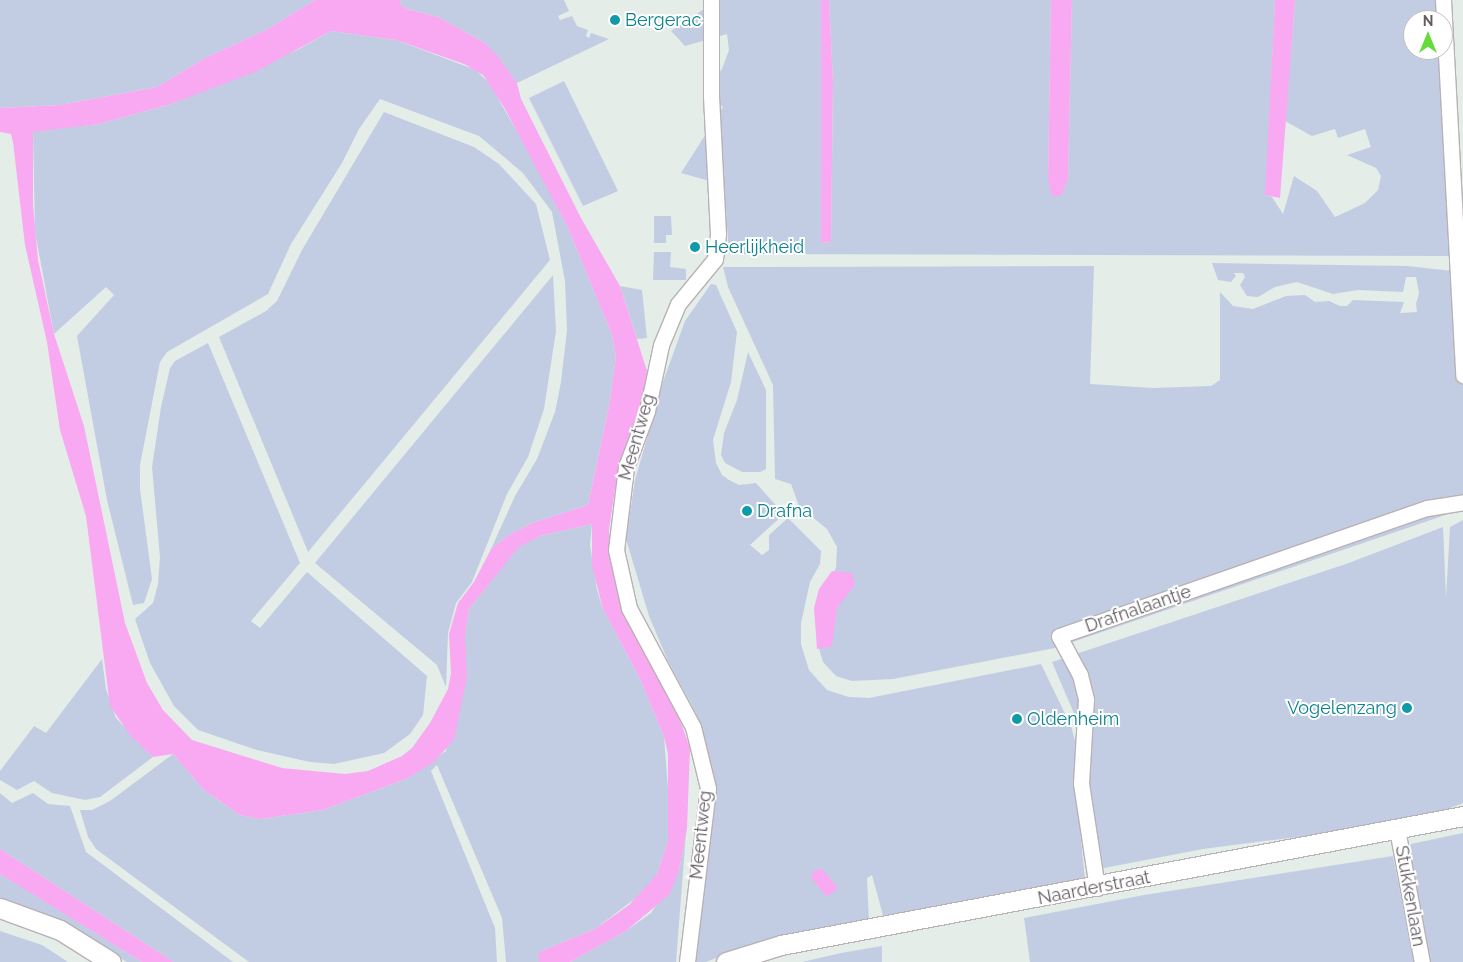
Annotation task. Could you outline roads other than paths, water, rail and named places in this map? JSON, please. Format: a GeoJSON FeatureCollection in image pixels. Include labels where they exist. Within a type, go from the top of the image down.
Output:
{"type":"FeatureCollection","features":[{"type":"Feature","properties":{"kind":"street","name":"Meentweg"},"geometry":{"type":"LineString","coordinates":[[687,962],[708,788],[693,727],[629,608],[616,550],[626,467],[647,411],[662,345],[678,304],[715,259],[718,234],[711,97],[712,0]]}},
{"type":"Feature","properties":{"kind":"street"},"geometry":{"type":"LineString","coordinates":[[1443,0],[1463,374]]}},
{"type":"Feature","properties":{"kind":"street","name":"Drafnalaantje"},"geometry":{"type":"LineString","coordinates":[[1097,888],[1080,783],[1086,698],[1080,674],[1059,636],[1390,520],[1427,508],[1463,502]]}},
{"type":"Feature","properties":{"kind":"street","name":"Naarderstraat"},"geometry":{"type":"LineString","coordinates":[[726,962],[781,945],[1097,888],[1463,816]]}},
{"type":"Feature","properties":{"kind":"street","name":"Stukkenlaan"},"geometry":{"type":"LineString","coordinates":[[1397,829],[1422,962]]}},
{"type":"Feature","properties":{"kind":"street"},"geometry":{"type":"LineString","coordinates":[[0,908],[60,930],[111,962]]}},
{"type":"Feature","properties":{"kind":"place","name":"Bergerac"},"geometry":{"type":"Point","coordinates":[615,20]}},
{"type":"Feature","properties":{"kind":"place","name":"Heerlijkheid"},"geometry":{"type":"Point","coordinates":[695,247]}},
{"type":"Feature","properties":{"kind":"place","name":"Drafna"},"geometry":{"type":"Point","coordinates":[747,511]}},
{"type":"Feature","properties":{"kind":"place","name":"Vogelenzang"},"geometry":{"type":"Point","coordinates":[1407,708]}},
{"type":"Feature","properties":{"kind":"place","name":"Oldenheim"},"geometry":{"type":"Point","coordinates":[1017,719]}}]}
